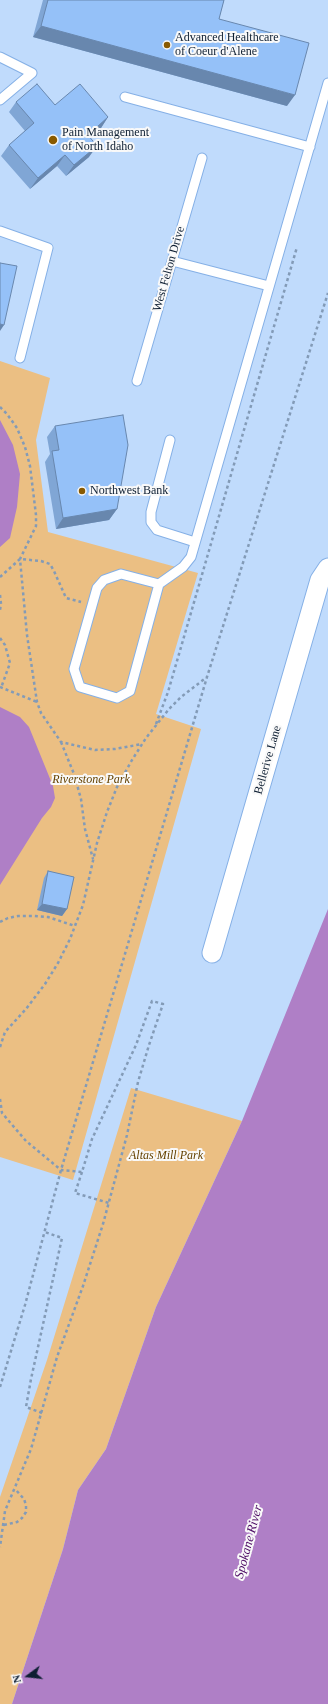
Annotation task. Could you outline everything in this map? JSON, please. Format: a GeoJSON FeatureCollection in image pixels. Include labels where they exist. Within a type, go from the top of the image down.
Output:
{"type":"FeatureCollection","features":[{"type":"Feature","properties":{"kind":"street","name":"Bellerive Lane"},"geometry":{"type":"LineString","coordinates":[[212,953],[320,580],[328,568]]}},
{"type":"Feature","properties":{"kind":"lane"},"geometry":{"type":"LineString","coordinates":[[0,57],[32,73],[0,100]]}},
{"type":"Feature","properties":{"kind":"lane"},"geometry":{"type":"LineString","coordinates":[[158,584],[121,574],[104,580],[97,588],[74,670],[80,687],[117,698],[130,691],[158,584],[183,567],[190,557],[328,83]]}},
{"type":"Feature","properties":{"kind":"lane"},"geometry":{"type":"LineString","coordinates":[[125,97],[310,147]]}},
{"type":"Feature","properties":{"kind":"lane","name":"West Felton Drive"},"geometry":{"type":"LineString","coordinates":[[137,381],[202,158]]}},
{"type":"Feature","properties":{"kind":"lane"},"geometry":{"type":"LineString","coordinates":[[0,231],[48,248],[20,358]]}},
{"type":"Feature","properties":{"kind":"lane"},"geometry":{"type":"LineString","coordinates":[[172,261],[269,286]]}},
{"type":"Feature","properties":{"kind":"lane"},"geometry":{"type":"LineString","coordinates":[[170,440],[151,512],[151,522],[157,530],[195,542]]}},
{"type":"Feature","properties":{"kind":"path"},"geometry":{"type":"LineString","coordinates":[[156,724],[168,692],[297,247]]}},
{"type":"Feature","properties":{"kind":"path"},"geometry":{"type":"LineString","coordinates":[[0,1387],[26,1305],[61,1170],[207,677],[328,293]]}},
{"type":"Feature","properties":{"kind":"path"},"geometry":{"type":"LineString","coordinates":[[0,407],[17,428],[25,447],[30,466],[36,515],[36,526],[20,559],[0,577]]}},
{"type":"Feature","properties":{"kind":"path"},"geometry":{"type":"LineString","coordinates":[[20,559],[42,561],[50,564],[66,598],[92,605]]}},
{"type":"Feature","properties":{"kind":"path"},"geometry":{"type":"LineString","coordinates":[[20,559],[27,635],[37,702],[42,713],[61,742],[74,774],[81,799],[85,829],[93,859]]}},
{"type":"Feature","properties":{"kind":"path"},"geometry":{"type":"LineString","coordinates":[[0,595],[0,610]]}},
{"type":"Feature","properties":{"kind":"path"},"geometry":{"type":"LineString","coordinates":[[0,638],[5,645],[10,663],[0,687],[37,702]]}},
{"type":"Feature","properties":{"kind":"path"},"geometry":{"type":"LineString","coordinates":[[0,1034],[4,1032],[26,1009],[45,984],[58,963],[83,905],[93,859],[105,818],[117,787],[142,744],[156,724],[181,697],[207,677]]}},
{"type":"Feature","properties":{"kind":"path"},"geometry":{"type":"LineString","coordinates":[[61,742],[95,750],[115,749],[142,744]]}},
{"type":"Feature","properties":{"kind":"path"},"geometry":{"type":"LineString","coordinates":[[0,922],[8,918],[18,916],[34,916],[48,917],[75,926]]}},
{"type":"Feature","properties":{"kind":"path"},"geometry":{"type":"LineString","coordinates":[[0,1546],[5,1511],[31,1449],[57,1356],[83,1286],[109,1203],[127,1135],[140,1074],[163,1004],[152,1001],[136,1045],[92,1139],[76,1193],[109,1203]]}},
{"type":"Feature","properties":{"kind":"path"},"geometry":{"type":"LineString","coordinates":[[0,1047],[4,1032]]}},
{"type":"Feature","properties":{"kind":"path"},"geometry":{"type":"LineString","coordinates":[[0,1099],[1,1112],[26,1141],[61,1170],[82,1172]]}},
{"type":"Feature","properties":{"kind":"path"},"geometry":{"type":"LineString","coordinates":[[42,1413],[26,1407],[62,1238],[45,1232]]}},
{"type":"Feature","properties":{"kind":"path"},"geometry":{"type":"LineString","coordinates":[[4,1525],[17,1522],[26,1512],[24,1499],[15,1489]]}},
{"type":"Feature","properties":{"kind":"green space","name":"Riverstone Park"},"geometry":{"type":"Polygon","coordinates":[[[0,361],[50,378],[36,440],[48,532],[198,573],[156,714],[201,729],[73,1180],[0,1157],[0,361]]]}},
{"type":"Feature","properties":{"kind":"green space","name":"Altas Mill Park"},"geometry":{"type":"Polygon","coordinates":[[[131,1088],[242,1121],[156,1307],[106,1449],[78,1490],[63,1549],[12,1704],[0,1704],[0,1497],[47,1360],[131,1088]]]}},
{"type":"Feature","properties":{"kind":"water"},"geometry":{"type":"Polygon","coordinates":[[[0,420],[13,445],[20,474],[17,507],[10,538],[0,547],[0,420]]]}},
{"type":"Feature","properties":{"kind":"water"},"geometry":{"type":"Polygon","coordinates":[[[0,707],[20,717],[29,727],[53,786],[55,798],[51,807],[42,818],[0,885],[0,707]]]}},
{"type":"Feature","properties":{"kind":"water","name":"Spokane River"},"geometry":{"type":"Polygon","coordinates":[[[328,909],[328,1704],[12,1704],[63,1549],[78,1490],[106,1449],[156,1307],[242,1121],[328,909]]]}},
{"type":"Feature","properties":{"kind":"building","name":"Advanced Healthcare of Coeur d'Alene"},"geometry":{"type":"Polygon","coordinates":[[[48,0],[224,0],[219,19],[309,43],[295,95],[41,26],[48,0]]]}},
{"type":"Feature","properties":{"kind":"building","name":"Pain Management of North Idaho"},"geometry":{"type":"Polygon","coordinates":[[[37,84],[55,105],[80,84],[108,117],[88,135],[97,146],[74,165],[65,155],[38,178],[9,145],[34,123],[16,102],[37,84]]]}},
{"type":"Feature","properties":{"kind":"building"},"geometry":{"type":"Polygon","coordinates":[[[0,263],[17,266],[4,325],[0,324],[0,263]]]}},
{"type":"Feature","properties":{"kind":"building","name":"Northwest Bank"},"geometry":{"type":"Polygon","coordinates":[[[123,415],[128,445],[117,509],[63,518],[52,451],[59,450],[55,426],[123,415]]]}},
{"type":"Feature","properties":{"kind":"building"},"geometry":{"type":"Polygon","coordinates":[[[48,871],[74,877],[67,909],[42,904],[48,871]]]}},
{"type":"Feature","properties":{"kind":"place","name":"Advanced Healthcare of Coeur d'Alene"},"geometry":{"type":"Point","coordinates":[167,45]}},
{"type":"Feature","properties":{"kind":"place","name":"Pain Management of North Idaho"},"geometry":{"type":"Point","coordinates":[53,140]}},
{"type":"Feature","properties":{"kind":"place","name":"Northwest Bank"},"geometry":{"type":"Point","coordinates":[82,491]}}]}
